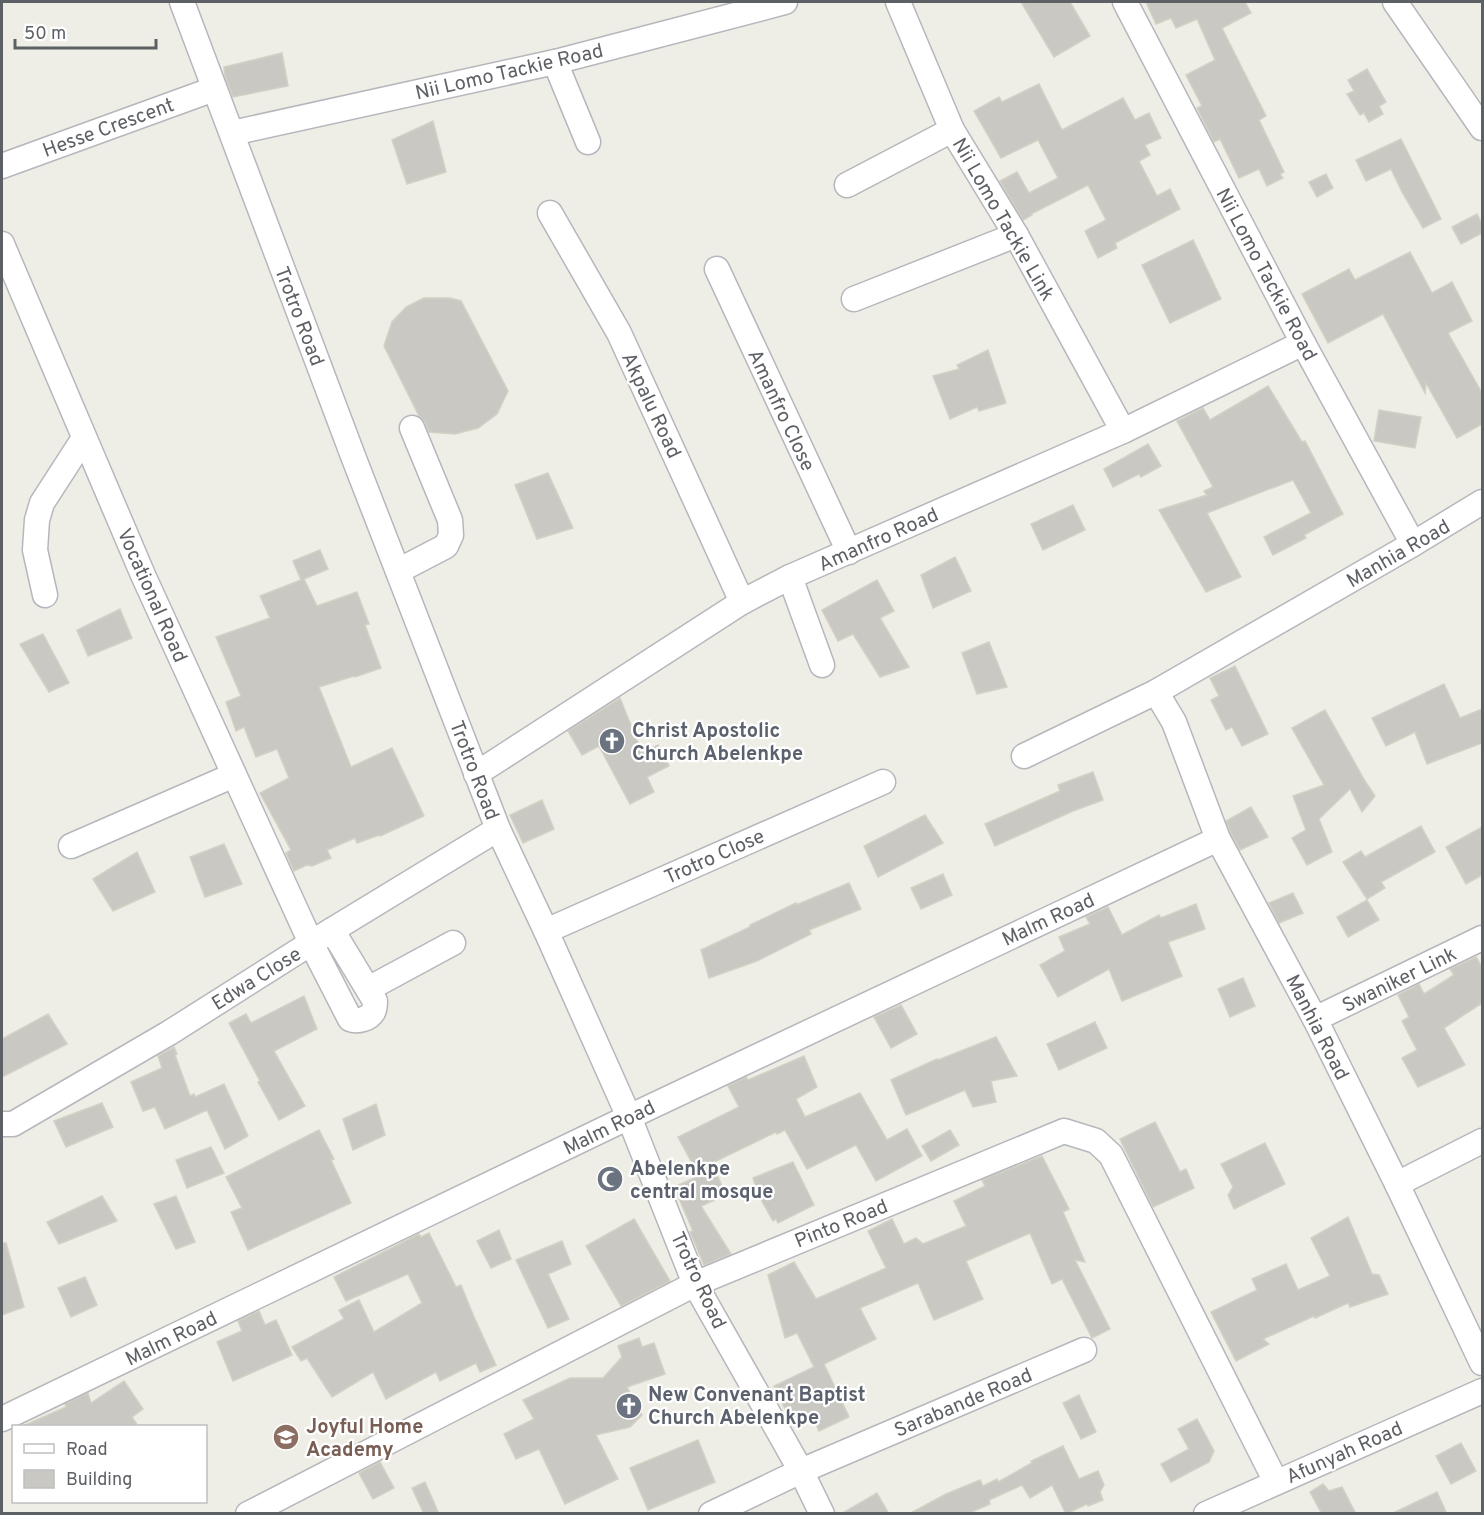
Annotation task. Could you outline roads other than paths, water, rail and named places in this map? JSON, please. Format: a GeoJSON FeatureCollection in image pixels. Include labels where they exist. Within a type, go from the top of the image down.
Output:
{"type":"FeatureCollection","features":[{"type":"Feature","properties":{"kind":"street","name":"Trotro Road"},"geometry":{"type":"LineString","coordinates":[[182,2],[353,456],[498,829],[629,1117],[695,1284],[801,1471],[822,1514]]}},
{"type":"Feature","properties":{"kind":"street","name":"Nii Lomo Tackie Road"},"geometry":{"type":"LineString","coordinates":[[232,133],[555,62],[785,2]]}},
{"type":"Feature","properties":{"kind":"street","name":"Nii Lomo Tackie Link"},"geometry":{"type":"LineString","coordinates":[[898,2],[952,130],[1016,235],[1123,431]]}},
{"type":"Feature","properties":{"kind":"street","name":"Nii Lomo Tackie Road"},"geometry":{"type":"LineString","coordinates":[[1125,2],[1302,343],[1413,544]]}},
{"type":"Feature","properties":{"kind":"street"},"geometry":{"type":"LineString","coordinates":[[1395,2],[1482,128]]}},
{"type":"Feature","properties":{"kind":"street"},"geometry":{"type":"LineString","coordinates":[[555,62],[588,142]]}},
{"type":"Feature","properties":{"kind":"street","name":"Hesse Crescent"},"geometry":{"type":"LineString","coordinates":[[2,166],[214,89]]}},
{"type":"Feature","properties":{"kind":"street"},"geometry":{"type":"LineString","coordinates":[[848,185],[952,130]]}},
{"type":"Feature","properties":{"kind":"street","name":"Akpalu Road"},"geometry":{"type":"LineString","coordinates":[[549,213],[619,333],[742,602]]}},
{"type":"Feature","properties":{"kind":"street"},"geometry":{"type":"LineString","coordinates":[[854,299],[1016,235]]}},
{"type":"Feature","properties":{"kind":"street","name":"Vocational Road"},"geometry":{"type":"LineString","coordinates":[[2,244],[148,586],[311,943],[350,1019],[360,1020],[374,1011],[375,1001],[368,989]]}},
{"type":"Feature","properties":{"kind":"street","name":"Amanfro Close"},"geometry":{"type":"LineString","coordinates":[[717,268],[849,552]]}},
{"type":"Feature","properties":{"kind":"street","name":"Amanfro Road"},"geometry":{"type":"LineString","coordinates":[[476,774],[742,602],[790,577],[1123,431],[1302,343]]}},
{"type":"Feature","properties":{"kind":"street"},"geometry":{"type":"LineString","coordinates":[[398,571],[446,546],[452,535],[450,520],[412,428]]}},
{"type":"Feature","properties":{"kind":"street"},"geometry":{"type":"LineString","coordinates":[[45,595],[35,550],[37,520],[42,503],[84,438]]}},
{"type":"Feature","properties":{"kind":"street","name":"Manhia Road"},"geometry":{"type":"LineString","coordinates":[[1024,756],[1156,692],[1482,502]]}},
{"type":"Feature","properties":{"kind":"street"},"geometry":{"type":"LineString","coordinates":[[790,577],[822,665]]}},
{"type":"Feature","properties":{"kind":"street","name":"Manhia Road"},"geometry":{"type":"LineString","coordinates":[[1156,692],[1174,722],[1218,839],[1315,1019],[1482,1363]]}},
{"type":"Feature","properties":{"kind":"street"},"geometry":{"type":"LineString","coordinates":[[71,846],[234,775]]}},
{"type":"Feature","properties":{"kind":"street","name":"Trotro Close"},"geometry":{"type":"LineString","coordinates":[[546,931],[883,782]]}},
{"type":"Feature","properties":{"kind":"street","name":"Edwa Close"},"geometry":{"type":"LineString","coordinates":[[7,1124],[169,1033],[498,829]]}},
{"type":"Feature","properties":{"kind":"street","name":"Malm Road"},"geometry":{"type":"LineString","coordinates":[[2,1419],[629,1117],[1218,839]]}},
{"type":"Feature","properties":{"kind":"street"},"geometry":{"type":"LineString","coordinates":[[332,930],[368,989],[453,943]]}},
{"type":"Feature","properties":{"kind":"street","name":"Swaniker Link"},"geometry":{"type":"LineString","coordinates":[[1315,1019],[1482,938]]}},
{"type":"Feature","properties":{"kind":"street","name":"Pinto Road"},"geometry":{"type":"LineString","coordinates":[[248,1514],[695,1284],[1064,1131],[1096,1141],[1111,1155],[1276,1482]]}},
{"type":"Feature","properties":{"kind":"street"},"geometry":{"type":"LineString","coordinates":[[1396,1184],[1482,1141]]}},
{"type":"Feature","properties":{"kind":"street","name":"Sarabande Road"},"geometry":{"type":"LineString","coordinates":[[711,1514],[801,1471],[1084,1350]]}},
{"type":"Feature","properties":{"kind":"street","name":"Afunyah Road"},"geometry":{"type":"LineString","coordinates":[[1206,1514],[1482,1391]]}},
{"type":"Feature","properties":{"kind":"place","name":"Christ Apostolic Church Abelenkpe"},"geometry":{"type":"Point","coordinates":[612,741]}},
{"type":"Feature","properties":{"kind":"place","name":"Abelenkpe central mosque"},"geometry":{"type":"Point","coordinates":[610,1179]}},
{"type":"Feature","properties":{"kind":"place","name":"New Convenant Baptist Church Abelenkpe"},"geometry":{"type":"Point","coordinates":[629,1406]}},
{"type":"Feature","properties":{"kind":"place","name":"Joyful Home Academy"},"geometry":{"type":"Point","coordinates":[286,1437]}}]}
